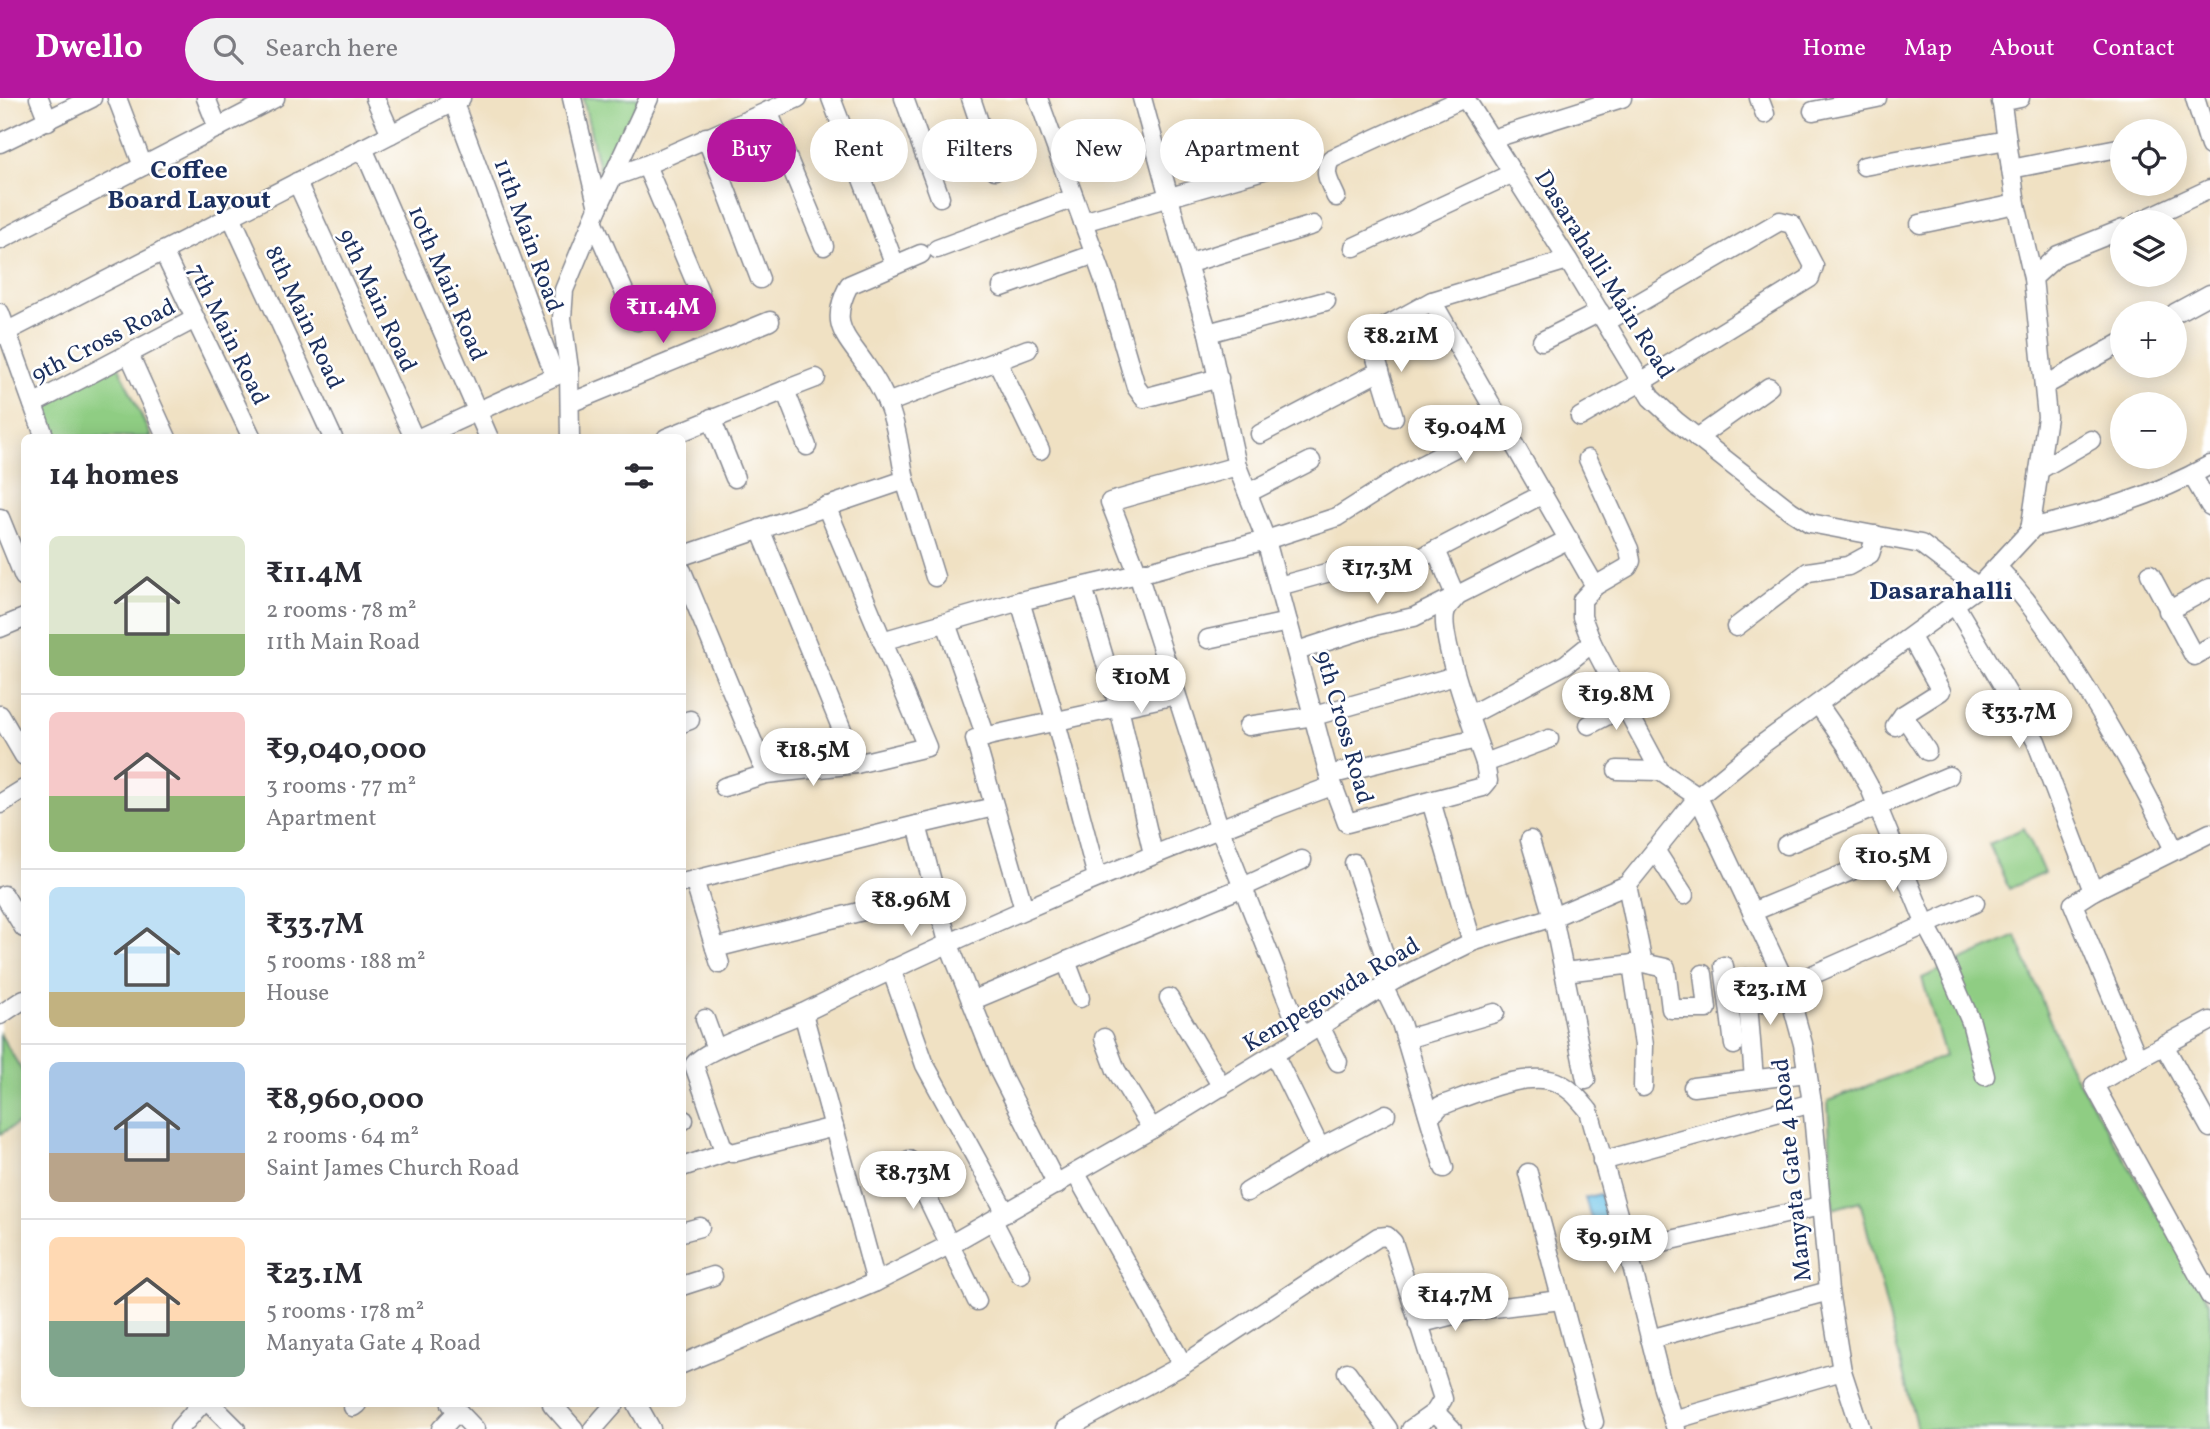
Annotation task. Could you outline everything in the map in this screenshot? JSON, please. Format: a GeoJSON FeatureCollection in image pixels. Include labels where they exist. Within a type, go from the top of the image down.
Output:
{"type":"FeatureCollection","features":[{"type":"Feature","properties":{"kind":"street"},"geometry":{"type":"LineString","coordinates":[[39,98],[48,121]]}},
{"type":"Feature","properties":{"kind":"street"},"geometry":{"type":"LineString","coordinates":[[0,143],[92,98]]}},
{"type":"Feature","properties":{"kind":"street"},"geometry":{"type":"LineString","coordinates":[[117,98],[143,166]]}},
{"type":"Feature","properties":{"kind":"street"},"geometry":{"type":"LineString","coordinates":[[206,98],[218,128]]}},
{"type":"Feature","properties":{"kind":"street"},"geometry":{"type":"LineString","coordinates":[[0,240],[275,98]]}},
{"type":"Feature","properties":{"kind":"street"},"geometry":{"type":"LineString","coordinates":[[375,98],[391,134]]}},
{"type":"Feature","properties":{"kind":"street"},"geometry":{"type":"LineString","coordinates":[[572,98],[596,214],[637,321]]}},
{"type":"Feature","properties":{"kind":"street"},"geometry":{"type":"LineString","coordinates":[[570,434],[570,403],[562,372],[564,290],[649,98]]}},
{"type":"Feature","properties":{"kind":"street"},"geometry":{"type":"LineString","coordinates":[[612,177],[646,165],[798,98]]}},
{"type":"Feature","properties":{"kind":"street"},"geometry":{"type":"LineString","coordinates":[[831,98],[895,265]]}},
{"type":"Feature","properties":{"kind":"street"},"geometry":{"type":"LineString","coordinates":[[904,98],[940,198]]}},
{"type":"Feature","properties":{"kind":"street"},"geometry":{"type":"LineString","coordinates":[[971,98],[978,119]]}},
{"type":"Feature","properties":{"kind":"street"},"geometry":{"type":"LineString","coordinates":[[1038,98],[1107,288],[1136,387],[1144,398],[1219,378]]}},
{"type":"Feature","properties":{"kind":"street","name":"9th Cross Road"},"geometry":{"type":"LineString","coordinates":[[1142,98],[1208,332],[1237,466],[1266,540],[1331,781],[1347,823],[1431,801]]}},
{"type":"Feature","properties":{"kind":"street"},"geometry":{"type":"LineString","coordinates":[[1336,197],[1326,174],[1331,159],[1464,98]]}},
{"type":"Feature","properties":{"kind":"street","name":"Dasarahalli Main Road"},"geometry":{"type":"LineString","coordinates":[[1464,98],[1569,260],[1651,398],[1791,512],[1810,523],[1921,544],[1978,587]]}},
{"type":"Feature","properties":{"kind":"street"},"geometry":{"type":"LineString","coordinates":[[1492,139],[1585,104],[1622,98]]}},
{"type":"Feature","properties":{"kind":"street"},"geometry":{"type":"LineString","coordinates":[[1813,111],[1877,98]]}},
{"type":"Feature","properties":{"kind":"street"},"geometry":{"type":"LineString","coordinates":[[2020,98],[2001,100],[2016,204],[2033,278],[2047,417],[2030,528],[2094,514],[2166,489],[2210,465]]}},
{"type":"Feature","properties":{"kind":"street"},"geometry":{"type":"LineString","coordinates":[[2195,98],[2210,146]]}},
{"type":"Feature","properties":{"kind":"street"},"geometry":{"type":"LineString","coordinates":[[3,333],[456,99]]}},
{"type":"Feature","properties":{"kind":"street","name":"11th Main Road"},"geometry":{"type":"LineString","coordinates":[[456,99],[562,372]]}},
{"type":"Feature","properties":{"kind":"street"},"geometry":{"type":"LineString","coordinates":[[768,111],[824,246]]}},
{"type":"Feature","properties":{"kind":"street"},"geometry":{"type":"LineString","coordinates":[[706,137],[760,279]]}},
{"type":"Feature","properties":{"kind":"street"},"geometry":{"type":"LineString","coordinates":[[1864,166],[2007,140]]}},
{"type":"Feature","properties":{"kind":"street","name":"10th Main Road"},"geometry":{"type":"LineString","coordinates":[[363,148],[487,434]]}},
{"type":"Feature","properties":{"kind":"street"},"geometry":{"type":"LineString","coordinates":[[2011,169],[2110,150]]}},
{"type":"Feature","properties":{"kind":"street"},"geometry":{"type":"LineString","coordinates":[[646,165],[700,293]]}},
{"type":"Feature","properties":{"kind":"street"},"geometry":{"type":"LineString","coordinates":[[1354,247],[1513,173]]}},
{"type":"Feature","properties":{"kind":"street","name":"9th Main Road"},"geometry":{"type":"LineString","coordinates":[[297,182],[415,434]]}},
{"type":"Feature","properties":{"kind":"street"},"geometry":{"type":"LineString","coordinates":[[1083,222],[1222,182]]}},
{"type":"Feature","properties":{"kind":"street"},"geometry":{"type":"LineString","coordinates":[[2168,210],[2210,189]]}},
{"type":"Feature","properties":{"kind":"street"},"geometry":{"type":"LineString","coordinates":[[934,577],[905,480],[887,403],[867,366],[850,347],[841,329],[839,308],[849,285],[929,251],[1074,198]]}},
{"type":"Feature","properties":{"kind":"street"},"geometry":{"type":"LineString","coordinates":[[1920,224],[2016,204]]}},
{"type":"Feature","properties":{"kind":"street","name":"8th Main Road"},"geometry":{"type":"LineString","coordinates":[[231,216],[332,434]]}},
{"type":"Feature","properties":{"kind":"street"},"geometry":{"type":"LineString","coordinates":[[1542,341],[1603,317],[1780,221],[1792,224],[1814,266],[1810,278],[1642,382],[1580,417]]}},
{"type":"Feature","properties":{"kind":"street"},"geometry":{"type":"LineString","coordinates":[[1187,264],[1313,225]]}},
{"type":"Feature","properties":{"kind":"street"},"geometry":{"type":"LineString","coordinates":[[2033,278],[2058,255],[2110,234]]}},
{"type":"Feature","properties":{"kind":"street","name":"7th Main Road"},"geometry":{"type":"LineString","coordinates":[[163,251],[250,434]]}},
{"type":"Feature","properties":{"kind":"street"},"geometry":{"type":"LineString","coordinates":[[1002,288],[1095,254]]}},
{"type":"Feature","properties":{"kind":"street"},"geometry":{"type":"LineString","coordinates":[[1394,417],[1371,342],[1373,334],[1432,301],[1569,260]]}},
{"type":"Feature","properties":{"kind":"street"},"geometry":{"type":"LineString","coordinates":[[2187,306],[2210,294]]}},
{"type":"Feature","properties":{"kind":"street"},"geometry":{"type":"LineString","coordinates":[[1208,332],[1326,301]]}},
{"type":"Feature","properties":{"kind":"street"},"geometry":{"type":"LineString","coordinates":[[1432,301],[1595,586]]}},
{"type":"Feature","properties":{"kind":"street"},"geometry":{"type":"LineString","coordinates":[[0,313],[3,333],[44,434]]}},
{"type":"Feature","properties":{"kind":"street","name":"9th Cross Road"},"geometry":{"type":"LineString","coordinates":[[33,404],[195,319]]}},
{"type":"Feature","properties":{"kind":"street"},"geometry":{"type":"LineString","coordinates":[[570,403],[770,321]]}},
{"type":"Feature","properties":{"kind":"street"},"geometry":{"type":"LineString","coordinates":[[887,403],[1028,349]]}},
{"type":"Feature","properties":{"kind":"street"},"geometry":{"type":"LineString","coordinates":[[2044,386],[2110,349]]}},
{"type":"Feature","properties":{"kind":"street"},"geometry":{"type":"LineString","coordinates":[[129,354],[165,434]]}},
{"type":"Feature","properties":{"kind":"street"},"geometry":{"type":"LineString","coordinates":[[996,361],[1040,450]]}},
{"type":"Feature","properties":{"kind":"street"},"geometry":{"type":"LineString","coordinates":[[1260,434],[1380,371]]}},
{"type":"Feature","properties":{"kind":"street"},"geometry":{"type":"LineString","coordinates":[[426,434],[562,372]]}},
{"type":"Feature","properties":{"kind":"street"},"geometry":{"type":"LineString","coordinates":[[675,434],[816,378]]}},
{"type":"Feature","properties":{"kind":"street"},"geometry":{"type":"LineString","coordinates":[[1697,438],[1769,387]]}},
{"type":"Feature","properties":{"kind":"street"},"geometry":{"type":"LineString","coordinates":[[785,390],[807,446]]}},
{"type":"Feature","properties":{"kind":"street"},"geometry":{"type":"LineString","coordinates":[[711,418],[735,478]]}},
{"type":"Feature","properties":{"kind":"street"},"geometry":{"type":"LineString","coordinates":[[883,641],[1020,601],[1138,574],[1266,540],[1337,517],[1408,472],[1503,424]]}},
{"type":"Feature","properties":{"kind":"street"},"geometry":{"type":"LineString","coordinates":[[2039,470],[2091,440]]}},
{"type":"Feature","properties":{"kind":"street"},"geometry":{"type":"LineString","coordinates":[[1588,459],[1629,549],[1630,561],[1628,566],[1595,586],[1582,600],[1582,617],[1592,643],[1660,771],[1698,797]]}},
{"type":"Feature","properties":{"kind":"street"},"geometry":{"type":"LineString","coordinates":[[1248,493],[1311,461]]}},
{"type":"Feature","properties":{"kind":"street"},"geometry":{"type":"LineString","coordinates":[[1237,466],[1110,502],[1138,574],[1219,827],[1302,1037]]}},
{"type":"Feature","properties":{"kind":"street"},"geometry":{"type":"LineString","coordinates":[[2192,475],[2210,506]]}},
{"type":"Feature","properties":{"kind":"street"},"geometry":{"type":"LineString","coordinates":[[686,555],[905,480]]}},
{"type":"Feature","properties":{"kind":"street"},"geometry":{"type":"LineString","coordinates":[[1390,574],[1543,494]]}},
{"type":"Feature","properties":{"kind":"street"},"geometry":{"type":"LineString","coordinates":[[724,787],[766,775],[856,764],[927,747],[826,506]]}},
{"type":"Feature","properties":{"kind":"street"},"geometry":{"type":"LineString","coordinates":[[0,518],[17,536],[21,559]]}},
{"type":"Feature","properties":{"kind":"street","name":"Kempegowda Road"},"geometry":{"type":"LineString","coordinates":[[686,1362],[876,1282],[951,1244],[1076,1174],[1275,1056],[1388,983],[1472,942],[1553,918],[1627,885],[1698,797],[1764,743],[1978,587],[2030,528]]}},
{"type":"Feature","properties":{"kind":"street"},"geometry":{"type":"LineString","coordinates":[[760,529],[856,764]]}},
{"type":"Feature","properties":{"kind":"street"},"geometry":{"type":"LineString","coordinates":[[1737,627],[1808,572],[1848,566],[1870,554],[1876,535]]}},
{"type":"Feature","properties":{"kind":"street"},"geometry":{"type":"LineString","coordinates":[[1297,651],[1378,625],[1414,617],[1569,539]]}},
{"type":"Feature","properties":{"kind":"street"},"geometry":{"type":"LineString","coordinates":[[1436,550],[1457,597]]}},
{"type":"Feature","properties":{"kind":"street"},"geometry":{"type":"LineString","coordinates":[[1279,586],[1366,562]]}},
{"type":"Feature","properties":{"kind":"street"},"geometry":{"type":"LineString","coordinates":[[1997,567],[2047,629],[2091,696],[2138,774],[2174,850]]}},
{"type":"Feature","properties":{"kind":"street"},"geometry":{"type":"LineString","coordinates":[[2150,574],[2194,656],[2210,647]]}},
{"type":"Feature","properties":{"kind":"street"},"geometry":{"type":"LineString","coordinates":[[686,581],[766,775]]}},
{"type":"Feature","properties":{"kind":"street"},"geometry":{"type":"LineString","coordinates":[[1083,587],[1119,708],[1153,854]]}},
{"type":"Feature","properties":{"kind":"street"},"geometry":{"type":"LineString","coordinates":[[2168,611],[2210,588]]}},
{"type":"Feature","properties":{"kind":"street"},"geometry":{"type":"LineString","coordinates":[[1457,597],[1446,609],[1445,621],[1455,676],[1470,715],[1488,781],[1487,785],[1431,801],[1472,942]]}},
{"type":"Feature","properties":{"kind":"street"},"geometry":{"type":"LineString","coordinates":[[1020,601],[1056,722],[1097,877]]}},
{"type":"Feature","properties":{"kind":"street"},"geometry":{"type":"LineString","coordinates":[[1955,605],[2036,741],[2092,891]]}},
{"type":"Feature","properties":{"kind":"street"},"geometry":{"type":"LineString","coordinates":[[0,628],[21,619]]}},
{"type":"Feature","properties":{"kind":"street"},"geometry":{"type":"LineString","coordinates":[[1208,639],[1289,622]]}},
{"type":"Feature","properties":{"kind":"street"},"geometry":{"type":"LineString","coordinates":[[946,623],[986,737]]}},
{"type":"Feature","properties":{"kind":"street"},"geometry":{"type":"LineString","coordinates":[[1911,637],[1941,691],[1899,720],[1927,751]]}},
{"type":"Feature","properties":{"kind":"street"},"geometry":{"type":"LineString","coordinates":[[1470,715],[1566,664],[1592,643]]}},
{"type":"Feature","properties":{"kind":"street"},"geometry":{"type":"LineString","coordinates":[[1248,726],[1314,716],[1455,676]]}},
{"type":"Feature","properties":{"kind":"street"},"geometry":{"type":"LineString","coordinates":[[1024,909],[975,739],[1176,695]]}},
{"type":"Feature","properties":{"kind":"street"},"geometry":{"type":"LineString","coordinates":[[1818,704],[1847,746],[1878,806],[1926,925],[1943,957],[1970,1022],[1985,1076]]}},
{"type":"Feature","properties":{"kind":"street"},"geometry":{"type":"LineString","coordinates":[[1589,725],[1625,706]]}},
{"type":"Feature","properties":{"kind":"street"},"geometry":{"type":"LineString","coordinates":[[0,715],[7,741],[21,753]]}},
{"type":"Feature","properties":{"kind":"street"},"geometry":{"type":"LineString","coordinates":[[727,1152],[688,1067],[699,1057],[803,1013],[948,942],[1097,877],[1331,781],[1476,739]]}},
{"type":"Feature","properties":{"kind":"street"},"geometry":{"type":"LineString","coordinates":[[1485,763],[1549,739]]}},
{"type":"Feature","properties":{"kind":"street"},"geometry":{"type":"LineString","coordinates":[[1617,770],[1660,771]]}},
{"type":"Feature","properties":{"kind":"street"},"geometry":{"type":"LineString","coordinates":[[1786,845],[1949,776]]}},
{"type":"Feature","properties":{"kind":"street"},"geometry":{"type":"LineString","coordinates":[[0,804],[21,791]]}},
{"type":"Feature","properties":{"kind":"street","name":"Manyata Gate 4 Road"},"geometry":{"type":"LineString","coordinates":[[1698,797],[1789,993],[1803,1044],[1817,1138],[1820,1206],[1829,1292],[1842,1371],[1861,1429]]}},
{"type":"Feature","properties":{"kind":"street"},"geometry":{"type":"LineString","coordinates":[[875,908],[717,956],[688,882],[994,807]]}},
{"type":"Feature","properties":{"kind":"street"},"geometry":{"type":"LineString","coordinates":[[917,825],[948,942],[999,1071],[1057,1185]]}},
{"type":"Feature","properties":{"kind":"street"},"geometry":{"type":"LineString","coordinates":[[2138,1059],[2067,900],[2092,891],[2210,833]]}},
{"type":"Feature","properties":{"kind":"street"},"geometry":{"type":"LineString","coordinates":[[1530,839],[1553,918],[1586,1080]]}},
{"type":"Feature","properties":{"kind":"street"},"geometry":{"type":"LineString","coordinates":[[1655,850],[1684,895]]}},
{"type":"Feature","properties":{"kind":"street"},"geometry":{"type":"LineString","coordinates":[[1752,912],[1897,852]]}},
{"type":"Feature","properties":{"kind":"street"},"geometry":{"type":"LineString","coordinates":[[971,1000],[1302,860]]}},
{"type":"Feature","properties":{"kind":"street"},"geometry":{"type":"LineString","coordinates":[[1354,863],[1444,1168]]}},
{"type":"Feature","properties":{"kind":"street"},"geometry":{"type":"LineString","coordinates":[[1627,885],[1638,964],[1644,1045],[1643,1087]]}},
{"type":"Feature","properties":{"kind":"street"},"geometry":{"type":"LineString","coordinates":[[4,895],[21,923]]}},
{"type":"Feature","properties":{"kind":"street"},"geometry":{"type":"LineString","coordinates":[[1730,1006],[1749,1004],[1789,993],[1975,903]]}},
{"type":"Feature","properties":{"kind":"street"},"geometry":{"type":"LineString","coordinates":[[1066,961],[1080,999]]}},
{"type":"Feature","properties":{"kind":"street"},"geometry":{"type":"LineString","coordinates":[[1564,971],[1638,964],[1666,968],[1671,1009],[1707,1009],[1703,974]]}},
{"type":"Feature","properties":{"kind":"street"},"geometry":{"type":"LineString","coordinates":[[1724,966],[1734,1045]]}},
{"type":"Feature","properties":{"kind":"street"},"geometry":{"type":"LineString","coordinates":[[891,969],[925,1065],[999,1217],[1021,1275]]}},
{"type":"Feature","properties":{"kind":"street"},"geometry":{"type":"LineString","coordinates":[[1746,978],[1754,1079]]}},
{"type":"Feature","properties":{"kind":"street"},"geometry":{"type":"LineString","coordinates":[[1169,998],[1222,1087]]}},
{"type":"Feature","properties":{"kind":"street"},"geometry":{"type":"LineString","coordinates":[[803,1013],[876,1282]]}},
{"type":"Feature","properties":{"kind":"street"},"geometry":{"type":"LineString","coordinates":[[1406,1039],[1494,1013]]}},
{"type":"Feature","properties":{"kind":"street"},"geometry":{"type":"LineString","coordinates":[[705,1019],[716,1049]]}},
{"type":"Feature","properties":{"kind":"street"},"geometry":{"type":"LineString","coordinates":[[2210,1021],[2094,1085],[2210,1296]]}},
{"type":"Feature","properties":{"kind":"street"},"geometry":{"type":"LineString","coordinates":[[1320,1026],[1338,1062]]}},
{"type":"Feature","properties":{"kind":"street"},"geometry":{"type":"LineString","coordinates":[[1104,1038],[1116,1069],[1152,1129]]}},
{"type":"Feature","properties":{"kind":"street"},"geometry":{"type":"LineString","coordinates":[[2164,1045],[2210,1128]]}},
{"type":"Feature","properties":{"kind":"street"},"geometry":{"type":"LineString","coordinates":[[1275,1056],[1320,1148]]}},
{"type":"Feature","properties":{"kind":"street"},"geometry":{"type":"LineString","coordinates":[[1693,1087],[1807,1073]]}},
{"type":"Feature","properties":{"kind":"street"},"geometry":{"type":"LineString","coordinates":[[1428,1113],[1436,1111],[1440,1105],[1505,1084],[1538,1078],[1557,1082],[1574,1092],[1589,1111],[1674,1425],[1842,1371]]}},
{"type":"Feature","properties":{"kind":"street"},"geometry":{"type":"LineString","coordinates":[[1602,1161],[1812,1103]]}},
{"type":"Feature","properties":{"kind":"street"},"geometry":{"type":"LineString","coordinates":[[1247,1192],[1320,1148],[1386,1114]]}},
{"type":"Feature","properties":{"kind":"street"},"geometry":{"type":"LineString","coordinates":[[686,1166],[727,1152],[732,1153],[834,1127]]}},
{"type":"Feature","properties":{"kind":"street"},"geometry":{"type":"LineString","coordinates":[[909,1160],[977,1301]]}},
{"type":"Feature","properties":{"kind":"street"},"geometry":{"type":"LineString","coordinates":[[1528,1173],[1594,1422]]}},
{"type":"Feature","properties":{"kind":"street"},"geometry":{"type":"LineString","coordinates":[[1076,1174],[1183,1365]]}},
{"type":"Feature","properties":{"kind":"street"},"geometry":{"type":"LineString","coordinates":[[1628,1250],[1820,1206]]}},
{"type":"Feature","properties":{"kind":"street"},"geometry":{"type":"LineString","coordinates":[[1066,1429],[1183,1365],[1378,1237],[1387,1237],[1392,1242],[1443,1399],[1435,1412],[1410,1429]]}},
{"type":"Feature","properties":{"kind":"street"},"geometry":{"type":"LineString","coordinates":[[686,1285],[713,1276]]}},
{"type":"Feature","properties":{"kind":"street"},"geometry":{"type":"LineString","coordinates":[[1650,1339],[1829,1292]]}},
{"type":"Feature","properties":{"kind":"street"},"geometry":{"type":"LineString","coordinates":[[1418,1324],[1469,1311],[1561,1300]]}},
{"type":"Feature","properties":{"kind":"street"},"geometry":{"type":"LineString","coordinates":[[1347,1372],[1388,1429]]}},
{"type":"Feature","properties":{"kind":"street"},"geometry":{"type":"LineString","coordinates":[[179,1429],[198,1407]]}},
{"type":"Feature","properties":{"kind":"street"},"geometry":{"type":"LineString","coordinates":[[214,1407],[236,1429]]}},
{"type":"Feature","properties":{"kind":"street"},"geometry":{"type":"LineString","coordinates":[[441,1429],[455,1407],[475,1429]]}},
{"type":"Feature","properties":{"kind":"street"},"geometry":{"type":"LineString","coordinates":[[555,1407],[574,1429]]}},
{"type":"Feature","properties":{"kind":"street"},"geometry":{"type":"LineString","coordinates":[[593,1429],[612,1407]]}},
{"type":"Feature","properties":{"kind":"street"},"geometry":{"type":"LineString","coordinates":[[639,1407],[651,1429]]}},
{"type":"Feature","properties":{"kind":"street"},"geometry":{"type":"LineString","coordinates":[[1435,1412],[1452,1429]]}},
{"type":"Feature","properties":{"kind":"green space"},"geometry":{"type":"Polygon","coordinates":[[[583,98],[640,98],[601,178],[583,98]]]}},
{"type":"Feature","properties":{"kind":"green space"},"geometry":{"type":"Polygon","coordinates":[[[118,365],[150,434],[51,434],[40,405],[118,365]]]}},
{"type":"Feature","properties":{"kind":"green space"},"geometry":{"type":"Polygon","coordinates":[[[2024,828],[2044,873],[2009,889],[1989,844],[2024,828]]]}},
{"type":"Feature","properties":{"kind":"green space"},"geometry":{"type":"Polygon","coordinates":[[[2016,936],[2066,1060],[2210,1303],[2210,1429],[1917,1429],[1860,1201],[1833,1209],[1828,1101],[1945,1056],[1922,978],[2016,936]]]}},
{"type":"Feature","properties":{"kind":"green space"},"geometry":{"type":"Polygon","coordinates":[[[0,1034],[21,1069],[21,1122],[0,1134],[0,1034]]]}},
{"type":"Feature","properties":{"kind":"water"},"geometry":{"type":"Polygon","coordinates":[[[1600,1194],[1613,1238],[1599,1243],[1585,1198],[1600,1194]]]}},
{"type":"Feature","properties":{"kind":"district","name":"Coffee Board Layout"},"geometry":{"type":"Point","coordinates":[189,184]}},
{"type":"Feature","properties":{"kind":"district","name":"Dasarahalli"},"geometry":{"type":"Point","coordinates":[1941,590]}}]}
